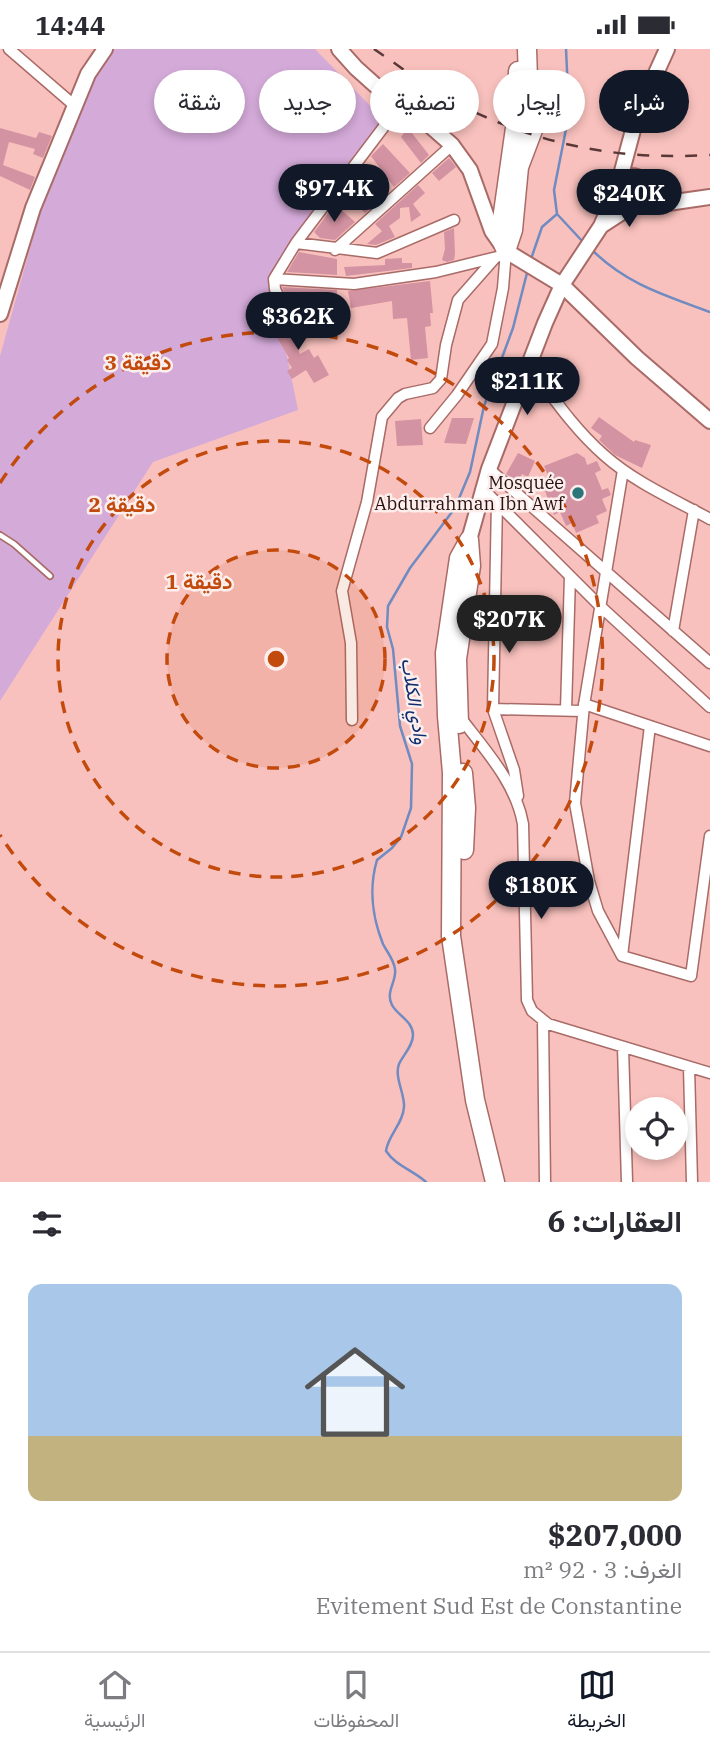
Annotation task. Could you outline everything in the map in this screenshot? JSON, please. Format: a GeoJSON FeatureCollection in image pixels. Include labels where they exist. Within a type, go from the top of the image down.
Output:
{"type":"FeatureCollection","features":[{"type":"Feature","properties":{"kind":"highway"},"geometry":{"type":"LineString","coordinates":[[507,257],[501,239],[501,227],[517,114],[517,49]]}},
{"type":"Feature","properties":{"kind":"highway"},"geometry":{"type":"LineString","coordinates":[[507,257],[521,160],[536,122],[529,86],[527,49]]}},
{"type":"Feature","properties":{"kind":"highway"},"geometry":{"type":"LineString","coordinates":[[469,540],[459,558],[446,633],[444,673],[453,715],[466,808],[461,924],[465,966],[489,1119],[508,1182]]}},
{"type":"Feature","properties":{"kind":"highway"},"geometry":{"type":"LineString","coordinates":[[453,715],[451,936],[475,1100],[495,1182]]}},
{"type":"Feature","properties":{"kind":"main road"},"geometry":{"type":"LineString","coordinates":[[0,314],[3,290],[33,208],[88,74],[106,49]]}},
{"type":"Feature","properties":{"kind":"main road"},"geometry":{"type":"LineString","coordinates":[[339,49],[370,79]]}},
{"type":"Feature","properties":{"kind":"main road"},"geometry":{"type":"LineString","coordinates":[[469,540],[489,469],[528,364],[562,285],[601,226],[618,187],[641,105],[667,49]]}},
{"type":"Feature","properties":{"kind":"main road"},"geometry":{"type":"LineString","coordinates":[[437,133],[452,145],[470,170],[492,231],[507,257],[562,285],[637,358],[710,421]]}},
{"type":"Feature","properties":{"kind":"main road"},"geometry":{"type":"LineString","coordinates":[[601,226],[645,195],[629,141]]}},
{"type":"Feature","properties":{"kind":"main road"},"geometry":{"type":"LineString","coordinates":[[668,202],[642,181],[628,177],[618,187],[618,194],[624,202],[668,202],[710,197]]}},
{"type":"Feature","properties":{"kind":"street"},"geometry":{"type":"LineString","coordinates":[[9,49],[75,106]]}},
{"type":"Feature","properties":{"kind":"street"},"geometry":{"type":"LineString","coordinates":[[305,328],[281,302],[274,279],[296,243],[379,133]]}},
{"type":"Feature","properties":{"kind":"street"},"geometry":{"type":"LineString","coordinates":[[335,250],[452,145]]}},
{"type":"Feature","properties":{"kind":"street"},"geometry":{"type":"LineString","coordinates":[[296,243],[335,250],[383,252],[454,220]]}},
{"type":"Feature","properties":{"kind":"street"},"geometry":{"type":"LineString","coordinates":[[274,279],[354,284],[436,272],[507,257]]}},
{"type":"Feature","properties":{"kind":"street"},"geometry":{"type":"LineString","coordinates":[[430,428],[457,395],[492,344],[507,257]]}},
{"type":"Feature","properties":{"kind":"street"},"geometry":{"type":"LineString","coordinates":[[352,720],[351,643],[342,591],[367,502],[382,417],[398,398],[433,388],[441,379],[446,345],[458,300],[507,257]]}},
{"type":"Feature","properties":{"kind":"street"},"geometry":{"type":"LineString","coordinates":[[528,364],[576,426],[606,457],[623,470],[710,519]]}},
{"type":"Feature","properties":{"kind":"street"},"geometry":{"type":"LineString","coordinates":[[489,469],[710,663]]}},
{"type":"Feature","properties":{"kind":"street"},"geometry":{"type":"LineString","coordinates":[[623,470],[584,707],[575,803],[589,881],[598,911],[622,956],[691,976],[710,837]]}},
{"type":"Feature","properties":{"kind":"street"},"geometry":{"type":"LineString","coordinates":[[484,490],[601,607],[710,707]]}},
{"type":"Feature","properties":{"kind":"street"},"geometry":{"type":"LineString","coordinates":[[497,501],[493,709],[514,770],[523,824],[527,1000],[532,1011],[543,1021],[710,1073]]}},
{"type":"Feature","properties":{"kind":"street"},"geometry":{"type":"LineString","coordinates":[[673,631],[694,510]]}},
{"type":"Feature","properties":{"kind":"street"},"geometry":{"type":"LineString","coordinates":[[566,710],[570,576]]}},
{"type":"Feature","properties":{"kind":"street"},"geometry":{"type":"LineString","coordinates":[[493,709],[566,710],[584,707],[710,746]]}},
{"type":"Feature","properties":{"kind":"street"},"geometry":{"type":"LineString","coordinates":[[453,715],[497,766],[520,807]]}},
{"type":"Feature","properties":{"kind":"street"},"geometry":{"type":"LineString","coordinates":[[622,956],[650,726]]}},
{"type":"Feature","properties":{"kind":"street"},"geometry":{"type":"LineString","coordinates":[[543,1021],[545,1182]]}},
{"type":"Feature","properties":{"kind":"street"},"geometry":{"type":"LineString","coordinates":[[623,1047],[627,1182]]}},
{"type":"Feature","properties":{"kind":"street"},"geometry":{"type":"LineString","coordinates":[[689,1067],[692,1182]]}},
{"type":"Feature","properties":{"kind":"lane"},"geometry":{"type":"LineString","coordinates":[[0,535],[50,576]]}},
{"type":"Feature","properties":{"kind":"shaded area"},"geometry":{"type":"Polygon","coordinates":[[[111,49],[315,49],[335,70],[259,70],[259,133],[356,133],[356,91],[370,106],[370,133],[373,133],[271,278],[298,410],[153,462],[0,701],[0,356],[39,216],[81,99],[101,61],[111,49]]]}},
{"type":"Feature","properties":{"kind":"building"},"geometry":{"type":"Polygon","coordinates":[[[0,128],[36,138],[39,132],[52,136],[43,158],[33,154],[35,149],[9,142],[3,165],[35,177],[30,190],[0,176],[0,128]]]}},
{"type":"Feature","properties":{"kind":"building"},"geometry":{"type":"Polygon","coordinates":[[[404,133],[412,133],[429,155],[421,163],[401,137],[404,133]]]}},
{"type":"Feature","properties":{"kind":"building"},"geometry":{"type":"Polygon","coordinates":[[[383,144],[410,173],[394,187],[371,156],[383,144]]]}},
{"type":"Feature","properties":{"kind":"building"},"geometry":{"type":"Polygon","coordinates":[[[449,158],[456,167],[439,181],[432,173],[449,158]]]}},
{"type":"Feature","properties":{"kind":"building"},"geometry":{"type":"Polygon","coordinates":[[[357,175],[363,182],[358,186],[373,206],[365,213],[344,192],[357,175]]]}},
{"type":"Feature","properties":{"kind":"building"},"geometry":{"type":"Polygon","coordinates":[[[418,185],[425,193],[413,204],[421,215],[411,222],[409,207],[400,208],[400,218],[389,226],[395,237],[376,245],[367,244],[382,231],[375,224],[418,185]]]}},
{"type":"Feature","properties":{"kind":"building"},"geometry":{"type":"Polygon","coordinates":[[[335,204],[355,222],[335,240],[320,238],[314,232],[335,204]]]}},
{"type":"Feature","properties":{"kind":"building"},"geometry":{"type":"Polygon","coordinates":[[[454,228],[454,260],[447,262],[442,260],[445,249],[444,232],[454,228]]]}},
{"type":"Feature","properties":{"kind":"building"},"geometry":{"type":"Polygon","coordinates":[[[299,252],[337,259],[337,275],[287,272],[299,252]]]}},
{"type":"Feature","properties":{"kind":"building"},"geometry":{"type":"Polygon","coordinates":[[[402,258],[402,263],[412,263],[412,268],[346,276],[344,267],[385,265],[385,259],[402,258]]]}},
{"type":"Feature","properties":{"kind":"building"},"geometry":{"type":"Polygon","coordinates":[[[430,281],[433,313],[430,313],[431,326],[425,327],[428,358],[411,360],[407,318],[393,319],[392,301],[351,308],[348,291],[430,281]]]}},
{"type":"Feature","properties":{"kind":"building"},"geometry":{"type":"Polygon","coordinates":[[[282,287],[337,290],[337,304],[332,304],[333,322],[310,322],[296,308],[296,304],[287,298],[282,287]]]}},
{"type":"Feature","properties":{"kind":"building"},"geometry":{"type":"Polygon","coordinates":[[[273,303],[286,318],[300,354],[309,349],[314,358],[318,355],[329,375],[314,383],[306,370],[292,379],[287,371],[292,368],[287,360],[289,358],[274,332],[280,328],[271,305],[273,303]]]}},
{"type":"Feature","properties":{"kind":"building"},"geometry":{"type":"Polygon","coordinates":[[[567,358],[573,365],[564,374],[572,382],[560,394],[547,377],[567,358]]]}},
{"type":"Feature","properties":{"kind":"building"},"geometry":{"type":"Polygon","coordinates":[[[599,417],[634,442],[635,440],[651,445],[642,468],[615,455],[599,440],[602,436],[591,428],[599,417]]]}},
{"type":"Feature","properties":{"kind":"building"},"geometry":{"type":"Polygon","coordinates":[[[452,418],[474,418],[466,444],[444,443],[452,418]]]}},
{"type":"Feature","properties":{"kind":"building"},"geometry":{"type":"Polygon","coordinates":[[[421,419],[423,445],[397,446],[395,421],[421,419]]]}},
{"type":"Feature","properties":{"kind":"building"},"geometry":{"type":"Polygon","coordinates":[[[518,453],[535,461],[528,477],[522,474],[519,483],[506,474],[518,453]]]}},
{"type":"Feature","properties":{"kind":"building","name":"Mosquée Abdurrahman Ibn Awf"},"geometry":{"type":"Polygon","coordinates":[[[577,453],[585,458],[587,465],[597,461],[601,470],[595,473],[602,490],[608,488],[611,495],[602,499],[607,511],[596,516],[599,523],[576,533],[572,523],[566,526],[560,512],[554,515],[542,483],[550,480],[544,466],[577,453]]]}},
{"type":"Feature","properties":{"kind":"waterway","name":"وادي الكلاب"},"geometry":{"type":"LineString","coordinates":[[566,49],[569,114],[554,190],[557,214],[583,242]]}},
{"type":"Feature","properties":{"kind":"waterway","name":"وادي الكلاب"},"geometry":{"type":"LineString","coordinates":[[531,259],[542,227],[557,214]]}},
{"type":"Feature","properties":{"kind":"waterway","name":"وادي الكلاب"},"geometry":{"type":"LineString","coordinates":[[591,249],[632,280],[710,312]]}},
{"type":"Feature","properties":{"kind":"waterway","name":"وادي الكلاب"},"geometry":{"type":"LineString","coordinates":[[426,1182],[386,1151],[403,1113],[404,1102],[398,1069],[413,1035],[411,1026],[390,1000],[395,969],[379,934],[373,902],[377,860],[401,837],[411,808],[412,764],[400,726],[393,649],[387,627],[388,606],[410,568],[455,508],[470,472],[484,406],[513,328],[528,269]]}},
{"type":"Feature","properties":{"kind":"railway"},"geometry":{"type":"LineString","coordinates":[[374,49],[457,104],[528,133],[557,142],[616,153],[710,155]]}},
{"type":"Feature","properties":{"kind":"place","name":"Mosquée Abdurrahman Ibn Awf"},"geometry":{"type":"Point","coordinates":[578,493]}}]}
